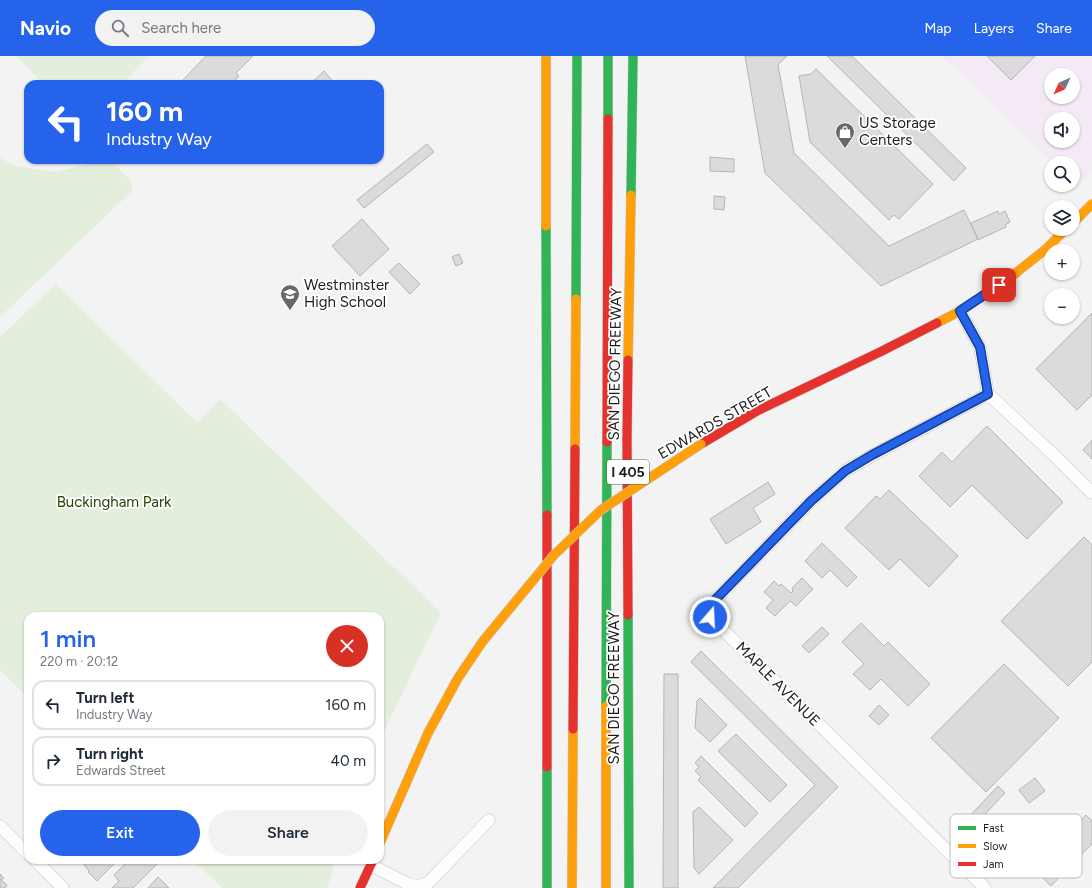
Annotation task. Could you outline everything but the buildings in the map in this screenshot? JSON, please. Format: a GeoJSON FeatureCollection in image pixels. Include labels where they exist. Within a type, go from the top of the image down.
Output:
{"type":"FeatureCollection","features":[{"type":"Feature","properties":{"kind":"main road"},"geometry":{"type":"LineString","coordinates":[[546,56],[547,888]]}},
{"type":"Feature","properties":{"kind":"main road"},"geometry":{"type":"LineString","coordinates":[[572,888],[577,56]]}},
{"type":"Feature","properties":{"kind":"main road"},"geometry":{"type":"LineString","coordinates":[[606,888],[608,56]]}},
{"type":"Feature","properties":{"kind":"main road","name":"SAN DIEGO FREEWAY"},"geometry":{"type":"LineString","coordinates":[[629,888],[628,440],[633,56]]}},
{"type":"Feature","properties":{"kind":"main road"},"geometry":{"type":"LineString","coordinates":[[1080,216],[1092,204]]}},
{"type":"Feature","properties":{"kind":"main road","name":"EDWARDS STREET"},"geometry":{"type":"LineString","coordinates":[[384,835],[428,733],[458,678],[483,641],[554,554],[601,510],[701,444],[758,412],[960,311],[1012,276],[1046,249],[1059,236]]}},
{"type":"Feature","properties":{"kind":"main road"},"geometry":{"type":"LineString","coordinates":[[360,888],[371,864]]}},
{"type":"Feature","properties":{"kind":"street"},"geometry":{"type":"LineString","coordinates":[[960,311],[980,347],[988,394],[1056,457],[1092,493]]}},
{"type":"Feature","properties":{"kind":"street","name":"MAPLE AVENUE"},"geometry":{"type":"LineString","coordinates":[[950,854],[710,617],[715,600],[811,501],[845,471],[872,455],[988,394]]}},
{"type":"Feature","properties":{"kind":"street"},"geometry":{"type":"LineString","coordinates":[[375,864],[408,884],[418,886],[428,883],[490,820]]}},
{"type":"Feature","properties":{"kind":"street"},"geometry":{"type":"LineString","coordinates":[[0,826],[24,850]]}},
{"type":"Feature","properties":{"kind":"street"},"geometry":{"type":"LineString","coordinates":[[39,864],[63,888]]}},
{"type":"Feature","properties":{"kind":"street","name":"MAPLE AVENUE"},"geometry":{"type":"LineString","coordinates":[[975,878],[985,888]]}},
{"type":"Feature","properties":{"kind":"shaded area"},"geometry":{"type":"Polygon","coordinates":[[[942,56],[1092,56],[1092,171],[1080,184],[1080,156],[1046,156],[942,56]]]}},
{"type":"Feature","properties":{"kind":"green space"},"geometry":{"type":"Polygon","coordinates":[[[16,56],[149,56],[126,80],[39,80],[16,56]]]}},
{"type":"Feature","properties":{"kind":"green space"},"geometry":{"type":"Polygon","coordinates":[[[0,158],[15,166],[56,172],[88,164],[115,164],[132,182],[132,191],[0,317],[0,158]]]}},
{"type":"Feature","properties":{"kind":"green space","name":"Buckingham Park"},"geometry":{"type":"Polygon","coordinates":[[[56,284],[197,423],[220,399],[441,613],[384,732],[384,612],[24,612],[24,694],[0,670],[0,337],[56,284]]]}},
{"type":"Feature","properties":{"kind":"green space"},"geometry":{"type":"Polygon","coordinates":[[[197,864],[335,864],[327,888],[222,888],[197,864]]]}},
{"type":"Feature","properties":{"kind":"traffic: fast"},"geometry":{"type":"LineString","coordinates":[[576,299],[577,56]]}},
{"type":"Feature","properties":{"kind":"traffic: fast"},"geometry":{"type":"LineString","coordinates":[[608,56],[608,119]]}},
{"type":"Feature","properties":{"kind":"traffic: fast"},"geometry":{"type":"LineString","coordinates":[[631,195],[633,56]]}},
{"type":"Feature","properties":{"kind":"traffic: fast"},"geometry":{"type":"LineString","coordinates":[[546,226],[547,515]]}},
{"type":"Feature","properties":{"kind":"traffic: fast"},"geometry":{"type":"LineString","coordinates":[[606,706],[607,442]]}},
{"type":"Feature","properties":{"kind":"traffic: fast"},"geometry":{"type":"LineString","coordinates":[[628,615],[629,888]]}},
{"type":"Feature","properties":{"kind":"traffic: fast"},"geometry":{"type":"LineString","coordinates":[[547,767],[547,888]]}},
{"type":"Feature","properties":{"kind":"traffic: slow"},"geometry":{"type":"LineString","coordinates":[[546,56],[546,226]]}},
{"type":"Feature","properties":{"kind":"traffic: slow"},"geometry":{"type":"LineString","coordinates":[[628,360],[631,195]]}},
{"type":"Feature","properties":{"kind":"traffic: slow"},"geometry":{"type":"LineString","coordinates":[[1080,216],[1092,204]]}},
{"type":"Feature","properties":{"kind":"traffic: slow"},"geometry":{"type":"LineString","coordinates":[[937,323],[960,311],[1012,276],[1046,249],[1059,236]]}},
{"type":"Feature","properties":{"kind":"traffic: slow"},"geometry":{"type":"LineString","coordinates":[[575,449],[576,299]]}},
{"type":"Feature","properties":{"kind":"traffic: slow"},"geometry":{"type":"LineString","coordinates":[[483,641],[554,555],[601,510],[701,444]]}},
{"type":"Feature","properties":{"kind":"traffic: slow"},"geometry":{"type":"LineString","coordinates":[[384,834],[428,733],[458,678],[483,641]]}},
{"type":"Feature","properties":{"kind":"traffic: slow"},"geometry":{"type":"LineString","coordinates":[[606,706],[606,888]]}},
{"type":"Feature","properties":{"kind":"traffic: slow"},"geometry":{"type":"LineString","coordinates":[[572,888],[573,729]]}},
{"type":"Feature","properties":{"kind":"traffic: jam"},"geometry":{"type":"LineString","coordinates":[[607,442],[608,119]]}},
{"type":"Feature","properties":{"kind":"traffic: jam"},"geometry":{"type":"LineString","coordinates":[[701,444],[757,411],[937,323]]}},
{"type":"Feature","properties":{"kind":"traffic: jam"},"geometry":{"type":"LineString","coordinates":[[628,360],[628,615]]}},
{"type":"Feature","properties":{"kind":"traffic: jam"},"geometry":{"type":"LineString","coordinates":[[573,729],[575,449]]}},
{"type":"Feature","properties":{"kind":"traffic: jam"},"geometry":{"type":"LineString","coordinates":[[547,515],[547,767]]}},
{"type":"Feature","properties":{"kind":"traffic: jam"},"geometry":{"type":"LineString","coordinates":[[360,888],[371,864]]}},
{"type":"Feature","properties":{"kind":"place","name":"US Storage Centers"},"geometry":{"type":"Point","coordinates":[845,149]}},
{"type":"Feature","properties":{"kind":"place","name":"Westminster High School"},"geometry":{"type":"Point","coordinates":[290,311]}},
{"type":"Feature","properties":{"kind":"route"},"geometry":{"type":"LineString","coordinates":[[710,617],[715,600],[811,501],[845,471],[872,455],[988,394],[980,347],[960,311],[999,285]]}}]}
